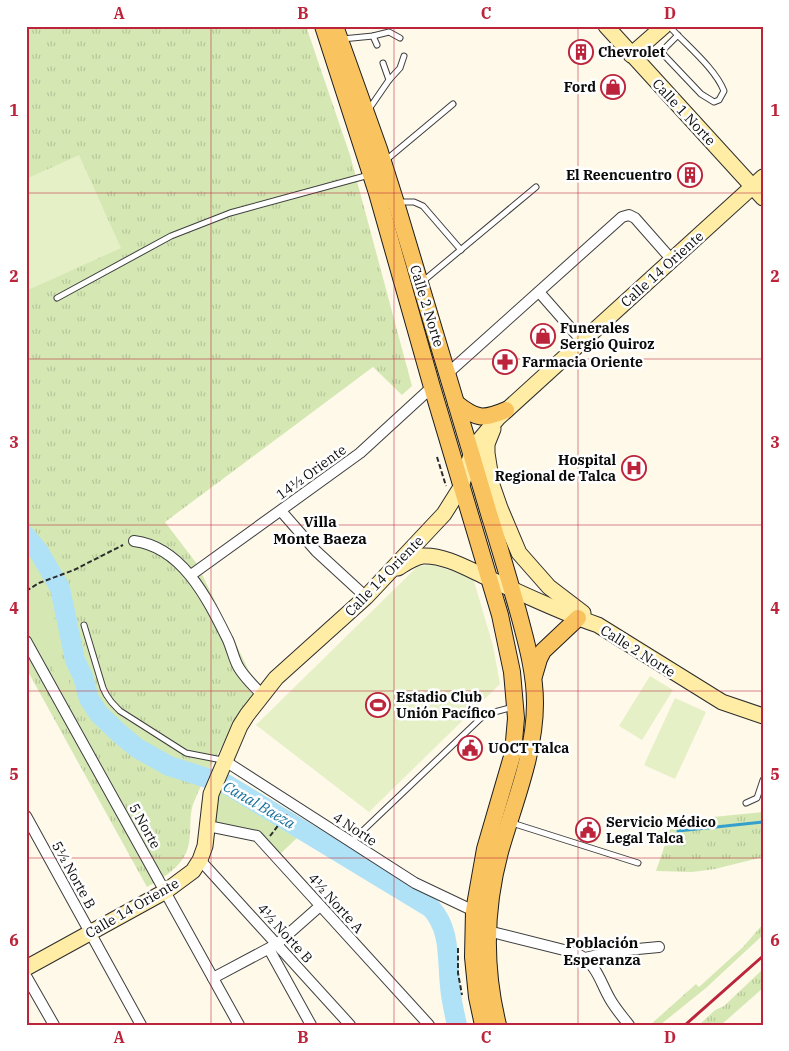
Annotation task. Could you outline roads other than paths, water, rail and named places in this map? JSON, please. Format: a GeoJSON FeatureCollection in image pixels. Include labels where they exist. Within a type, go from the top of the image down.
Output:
{"type":"FeatureCollection","features":[{"type":"Feature","properties":{"kind":"main road","name":"Calle 2 Norte"},"geometry":{"type":"LineString","coordinates":[[323,26],[371,175],[489,579]]}},
{"type":"Feature","properties":{"kind":"main road","name":"Calle 2 Norte"},"geometry":{"type":"LineString","coordinates":[[337,33],[396,203],[512,589]]}},
{"type":"Feature","properties":{"kind":"main road"},"geometry":{"type":"LineString","coordinates":[[456,403],[465,410],[482,417],[502,414]]}},
{"type":"Feature","properties":{"kind":"main road"},"geometry":{"type":"LineString","coordinates":[[483,1025],[477,997],[473,956],[474,911],[485,849],[513,753],[516,718],[515,690],[509,652],[489,579]]}},
{"type":"Feature","properties":{"kind":"main road"},"geometry":{"type":"LineString","coordinates":[[498,1025],[492,995],[488,931],[489,910],[495,871],[525,769],[533,732],[535,703],[528,648],[512,589]]}},
{"type":"Feature","properties":{"kind":"main road"},"geometry":{"type":"LineString","coordinates":[[533,681],[539,659],[544,651],[578,618]]}},
{"type":"Feature","properties":{"kind":"street","name":"Calle 1 Norte"},"geometry":{"type":"LineString","coordinates":[[606,26],[631,55],[760,187]]}},
{"type":"Feature","properties":{"kind":"street"},"geometry":{"type":"LineString","coordinates":[[631,55],[664,26]]}},
{"type":"Feature","properties":{"kind":"street","name":"Calle 14 Oriente"},"geometry":{"type":"LineString","coordinates":[[26,968],[166,891],[187,876],[200,860],[205,846],[211,794],[240,726],[276,678],[366,597],[444,514],[462,487],[472,455],[480,439],[502,414],[672,260],[760,187]]}},
{"type":"Feature","properties":{"kind":"street"},"geometry":{"type":"LineString","coordinates":[[447,374],[619,219],[629,216],[637,220],[672,260]]}},
{"type":"Feature","properties":{"kind":"street"},"geometry":{"type":"LineString","coordinates":[[539,292],[582,341]]}},
{"type":"Feature","properties":{"kind":"street","name":"14½ Oriente"},"geometry":{"type":"LineString","coordinates":[[195,572],[372,443],[432,387]]}},
{"type":"Feature","properties":{"kind":"street"},"geometry":{"type":"LineString","coordinates":[[502,414],[487,444],[487,453],[495,492],[519,553],[548,587],[598,625]]}},
{"type":"Feature","properties":{"kind":"street"},"geometry":{"type":"LineString","coordinates":[[281,511],[316,552],[366,597]]}},
{"type":"Feature","properties":{"kind":"street"},"geometry":{"type":"LineString","coordinates":[[134,541],[147,542],[195,572],[240,670],[262,695]]}},
{"type":"Feature","properties":{"kind":"street","name":"Calle 2 Norte"},"geometry":{"type":"LineString","coordinates":[[389,574],[406,563],[423,556],[445,560],[598,625],[722,702],[763,716]]}},
{"type":"Feature","properties":{"kind":"street","name":"5 Norte"},"geometry":{"type":"LineString","coordinates":[[27,646],[166,891],[239,1025]]}},
{"type":"Feature","properties":{"kind":"street","name":"4 Norte"},"geometry":{"type":"LineString","coordinates":[[222,768],[294,806],[415,884],[474,911]]}},
{"type":"Feature","properties":{"kind":"street","name":"5½ Norte B"},"geometry":{"type":"LineString","coordinates":[[26,816],[141,1025]]}},
{"type":"Feature","properties":{"kind":"street","name":"4½ Norte A"},"geometry":{"type":"LineString","coordinates":[[208,826],[257,836],[429,1025]]}},
{"type":"Feature","properties":{"kind":"street","name":"4½ Norte B"},"geometry":{"type":"LineString","coordinates":[[200,860],[273,947],[350,1025]]}},
{"type":"Feature","properties":{"kind":"street"},"geometry":{"type":"LineString","coordinates":[[213,978],[273,947],[320,906]]}},
{"type":"Feature","properties":{"kind":"street"},"geometry":{"type":"LineString","coordinates":[[488,931],[576,953],[585,958],[594,967],[609,998],[629,1025]]}},
{"type":"Feature","properties":{"kind":"street"},"geometry":{"type":"LineString","coordinates":[[273,947],[311,1025]]}},
{"type":"Feature","properties":{"kind":"street"},"geometry":{"type":"LineString","coordinates":[[585,958],[616,951],[659,947]]}},
{"type":"Feature","properties":{"kind":"street"},"geometry":{"type":"LineString","coordinates":[[26,976],[54,1025]]}},
{"type":"Feature","properties":{"kind":"lane"},"geometry":{"type":"LineString","coordinates":[[669,26],[678,35],[719,80],[724,91],[719,100],[714,102],[701,94],[663,54],[664,49],[678,35]]}},
{"type":"Feature","properties":{"kind":"lane"},"geometry":{"type":"LineString","coordinates":[[337,33],[373,36],[388,32],[400,38]]}},
{"type":"Feature","properties":{"kind":"lane"},"geometry":{"type":"LineString","coordinates":[[373,36],[377,45]]}},
{"type":"Feature","properties":{"kind":"lane"},"geometry":{"type":"LineString","coordinates":[[366,114],[389,80],[400,68],[404,56]]}},
{"type":"Feature","properties":{"kind":"lane"},"geometry":{"type":"LineString","coordinates":[[383,63],[389,80]]}},
{"type":"Feature","properties":{"kind":"lane"},"geometry":{"type":"LineString","coordinates":[[383,162],[453,104]]}},
{"type":"Feature","properties":{"kind":"lane"},"geometry":{"type":"LineString","coordinates":[[57,298],[171,236],[230,213],[371,175]]}},
{"type":"Feature","properties":{"kind":"lane"},"geometry":{"type":"LineString","coordinates":[[420,284],[536,186]]}},
{"type":"Feature","properties":{"kind":"lane"},"geometry":{"type":"LineString","coordinates":[[396,203],[414,202],[423,206],[461,250]]}},
{"type":"Feature","properties":{"kind":"lane"},"geometry":{"type":"LineString","coordinates":[[84,625],[103,688],[106,696],[113,704],[120,711],[186,753],[222,768]]}},
{"type":"Feature","properties":{"kind":"lane"},"geometry":{"type":"LineString","coordinates":[[351,843],[480,719],[487,714],[515,707]]}},
{"type":"Feature","properties":{"kind":"lane"},"geometry":{"type":"LineString","coordinates":[[746,804],[757,798],[763,780]]}},
{"type":"Feature","properties":{"kind":"lane"},"geometry":{"type":"LineString","coordinates":[[510,822],[638,863]]}},
{"type":"Feature","properties":{"kind":"waterway","name":"Canal Baeza"},"geometry":{"type":"LineString","coordinates":[[26,536],[39,552],[60,588],[75,660],[83,677],[89,699],[99,714],[137,748],[169,766],[226,784],[431,908],[445,935],[451,996],[457,1025]]}},
{"type":"Feature","properties":{"kind":"waterway"},"geometry":{"type":"LineString","coordinates":[[678,831],[763,822]]}},
{"type":"Feature","properties":{"kind":"railway"},"geometry":{"type":"LineString","coordinates":[[685,1025],[763,956]]}},
{"type":"Feature","properties":{"kind":"place","name":"Chevrolet"},"geometry":{"type":"Point","coordinates":[581,52]}},
{"type":"Feature","properties":{"kind":"place","name":"Ford"},"geometry":{"type":"Point","coordinates":[613,87]}},
{"type":"Feature","properties":{"kind":"place","name":"El Reencuentro"},"geometry":{"type":"Point","coordinates":[690,175]}},
{"type":"Feature","properties":{"kind":"place","name":"Funerales Sergio Quiroz"},"geometry":{"type":"Point","coordinates":[543,336]}},
{"type":"Feature","properties":{"kind":"place","name":"Farmacia Oriente"},"geometry":{"type":"Point","coordinates":[505,362]}},
{"type":"Feature","properties":{"kind":"place","name":"Hospital Regional de Talca"},"geometry":{"type":"Point","coordinates":[634,468]}},
{"type":"Feature","properties":{"kind":"place","name":"Estadio Club Unión Pacífico"},"geometry":{"type":"Point","coordinates":[378,705]}},
{"type":"Feature","properties":{"kind":"place","name":"UOCT Talca"},"geometry":{"type":"Point","coordinates":[470,748]}},
{"type":"Feature","properties":{"kind":"place","name":"Servicio Médico Legal Talca"},"geometry":{"type":"Point","coordinates":[588,830]}},
{"type":"Feature","properties":{"kind":"district","name":"Villa Monte Baeza"},"geometry":{"type":"Point","coordinates":[320,530]}},
{"type":"Feature","properties":{"kind":"district","name":"Población Esperanza"},"geometry":{"type":"Point","coordinates":[602,952]}}]}
